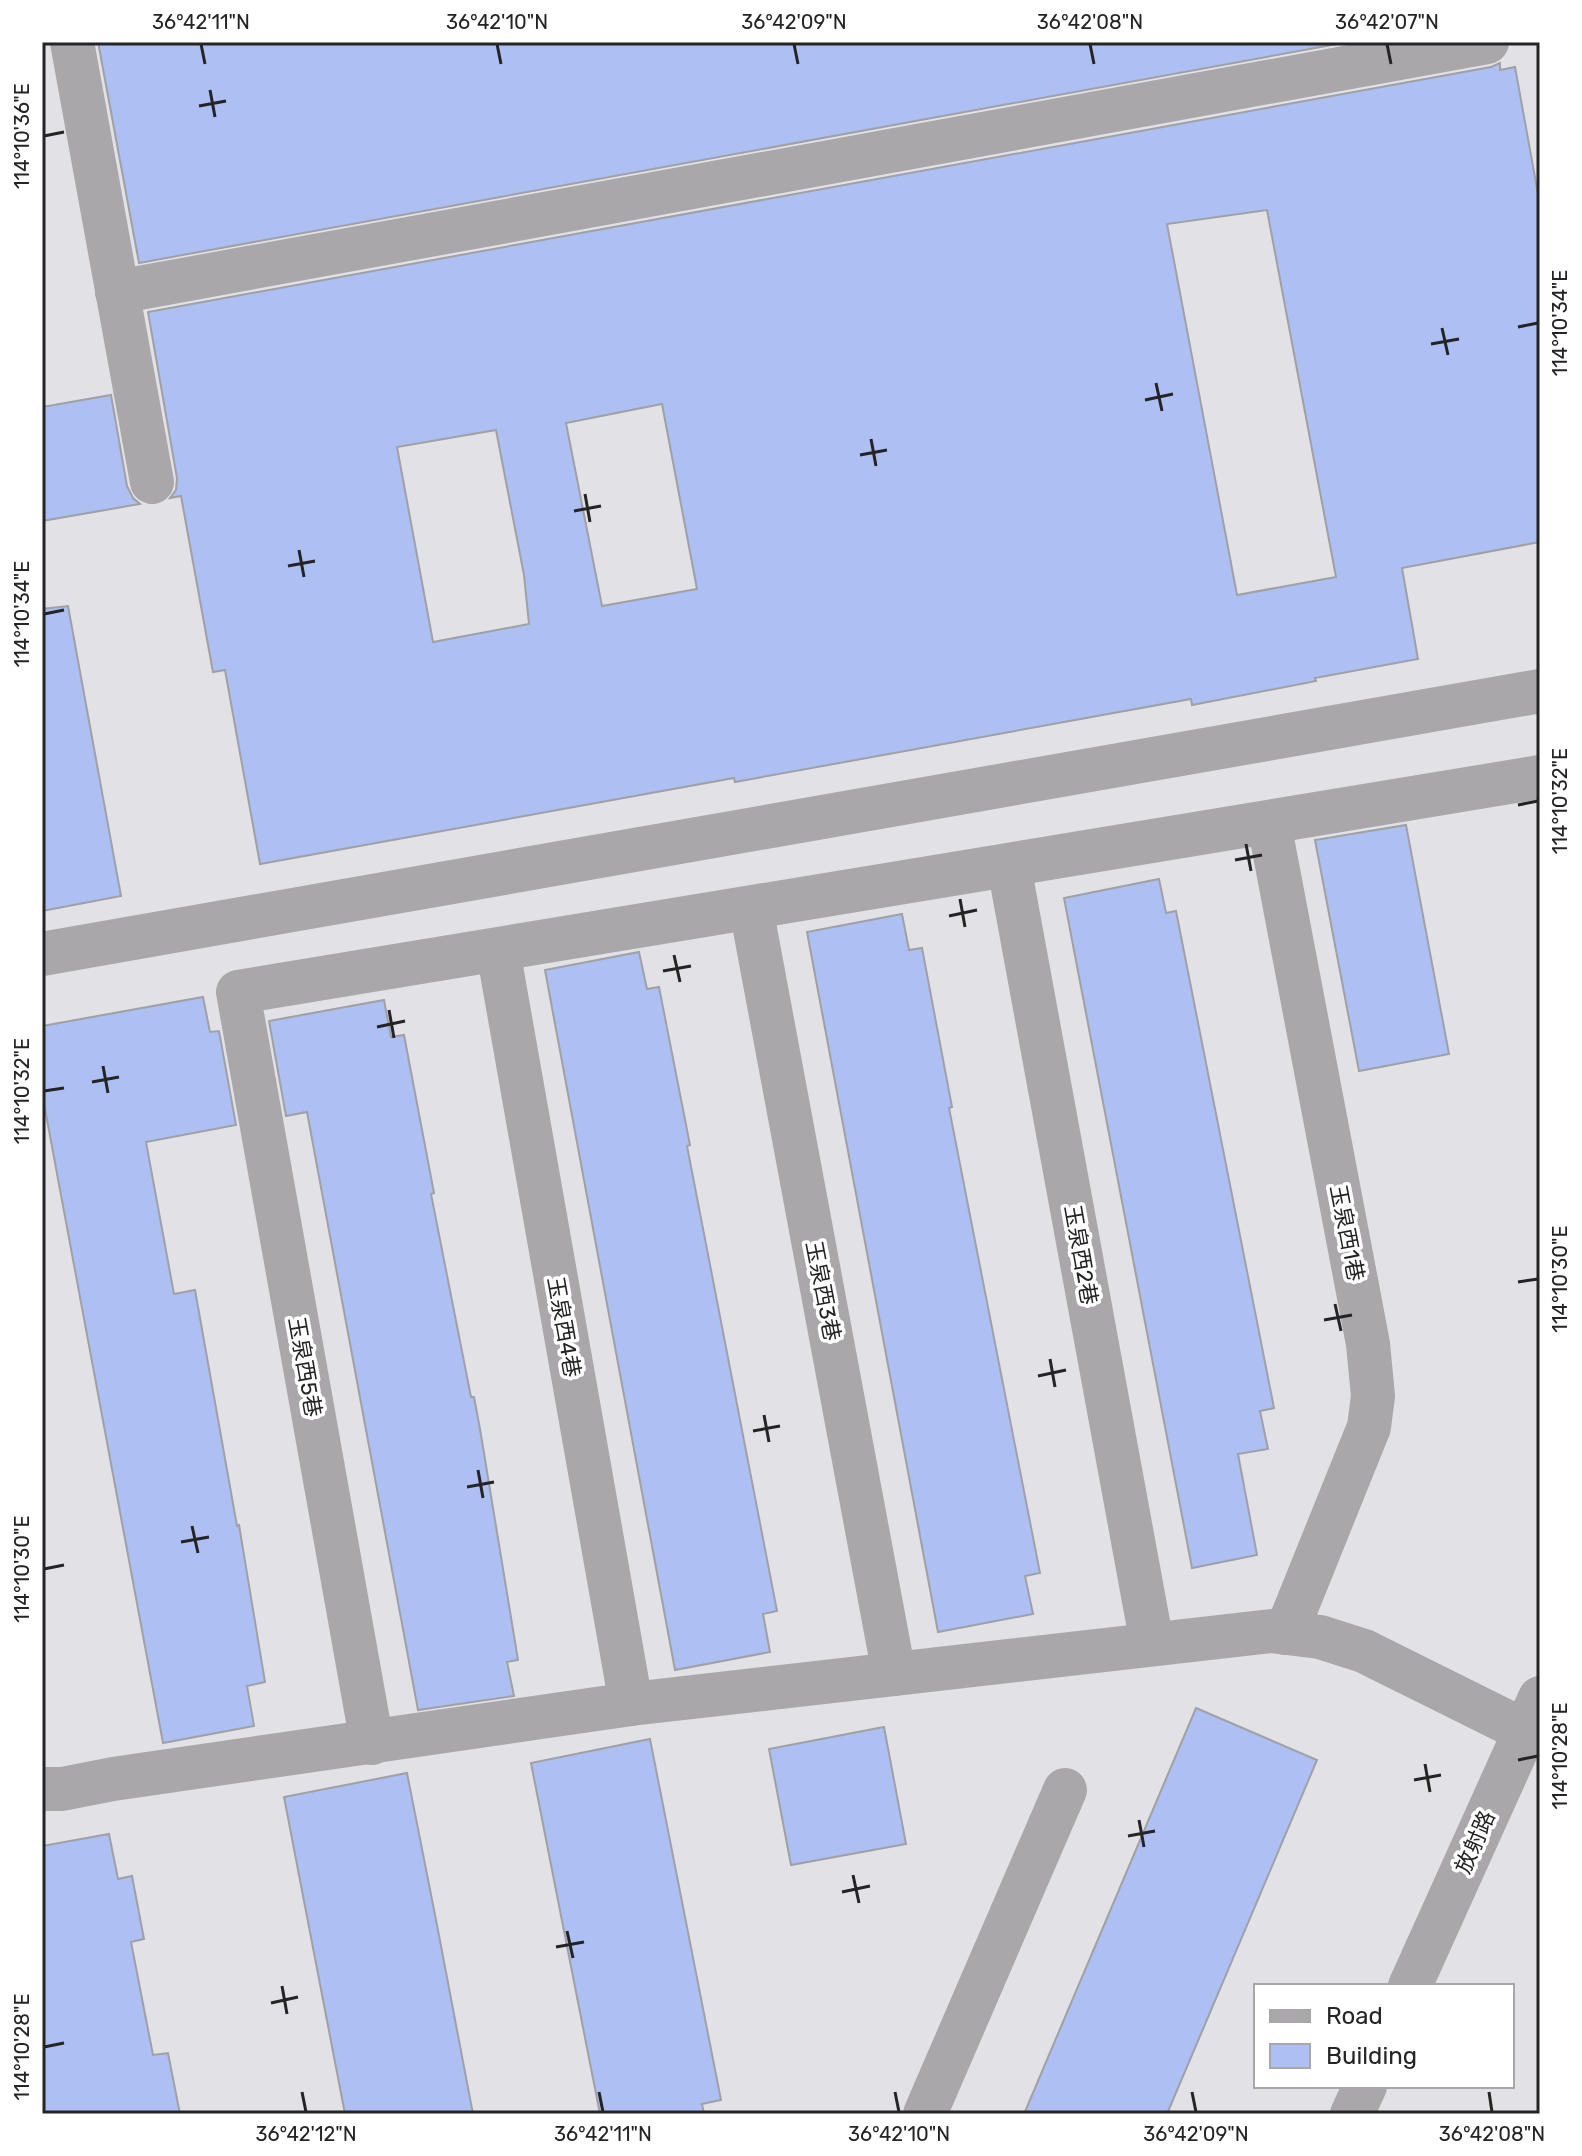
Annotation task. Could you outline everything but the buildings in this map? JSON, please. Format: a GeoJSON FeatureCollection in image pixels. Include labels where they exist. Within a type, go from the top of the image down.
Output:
{"type":"FeatureCollection","features":[{"type":"Feature","properties":{"kind":"street"},"geometry":{"type":"LineString","coordinates":[[72,42],[152,482]]}},
{"type":"Feature","properties":{"kind":"street"},"geometry":{"type":"LineString","coordinates":[[117,292],[1487,42]]}},
{"type":"Feature","properties":{"kind":"street"},"geometry":{"type":"LineString","coordinates":[[42,954],[1540,691]]}},
{"type":"Feature","properties":{"kind":"street"},"geometry":{"type":"LineString","coordinates":[[498,950],[1540,777]]}},
{"type":"Feature","properties":{"kind":"street","name":"玉泉西1巷"},"geometry":{"type":"LineString","coordinates":[[1269,823],[1368,1344],[1373,1396],[1369,1427],[1286,1633]]}},
{"type":"Feature","properties":{"kind":"street","name":"玉泉西2巷"},"geometry":{"type":"LineString","coordinates":[[1009,866],[1152,1644]]}},
{"type":"Feature","properties":{"kind":"street","name":"玉泉西3巷"},"geometry":{"type":"LineString","coordinates":[[751,908],[894,1674]]}},
{"type":"Feature","properties":{"kind":"street","name":"玉泉西5巷"},"geometry":{"type":"LineString","coordinates":[[372,1743],[238,992],[498,950]]}},
{"type":"Feature","properties":{"kind":"street","name":"玉泉西4巷"},"geometry":{"type":"LineString","coordinates":[[498,950],[631,1704]]}},
{"type":"Feature","properties":{"kind":"street"},"geometry":{"type":"LineString","coordinates":[[42,1789],[62,1789],[631,1704],[1271,1631],[1320,1637],[1533,1714]]}},
{"type":"Feature","properties":{"kind":"street","name":"放射路"},"geometry":{"type":"LineString","coordinates":[[1411,1984],[1533,1714]]}},
{"type":"Feature","properties":{"kind":"street"},"geometry":{"type":"LineString","coordinates":[[925,2114],[1065,1790]]}},
{"type":"Feature","properties":{"kind":"street"},"geometry":{"type":"LineString","coordinates":[[1352,2114],[1364,2088]]}}]}
